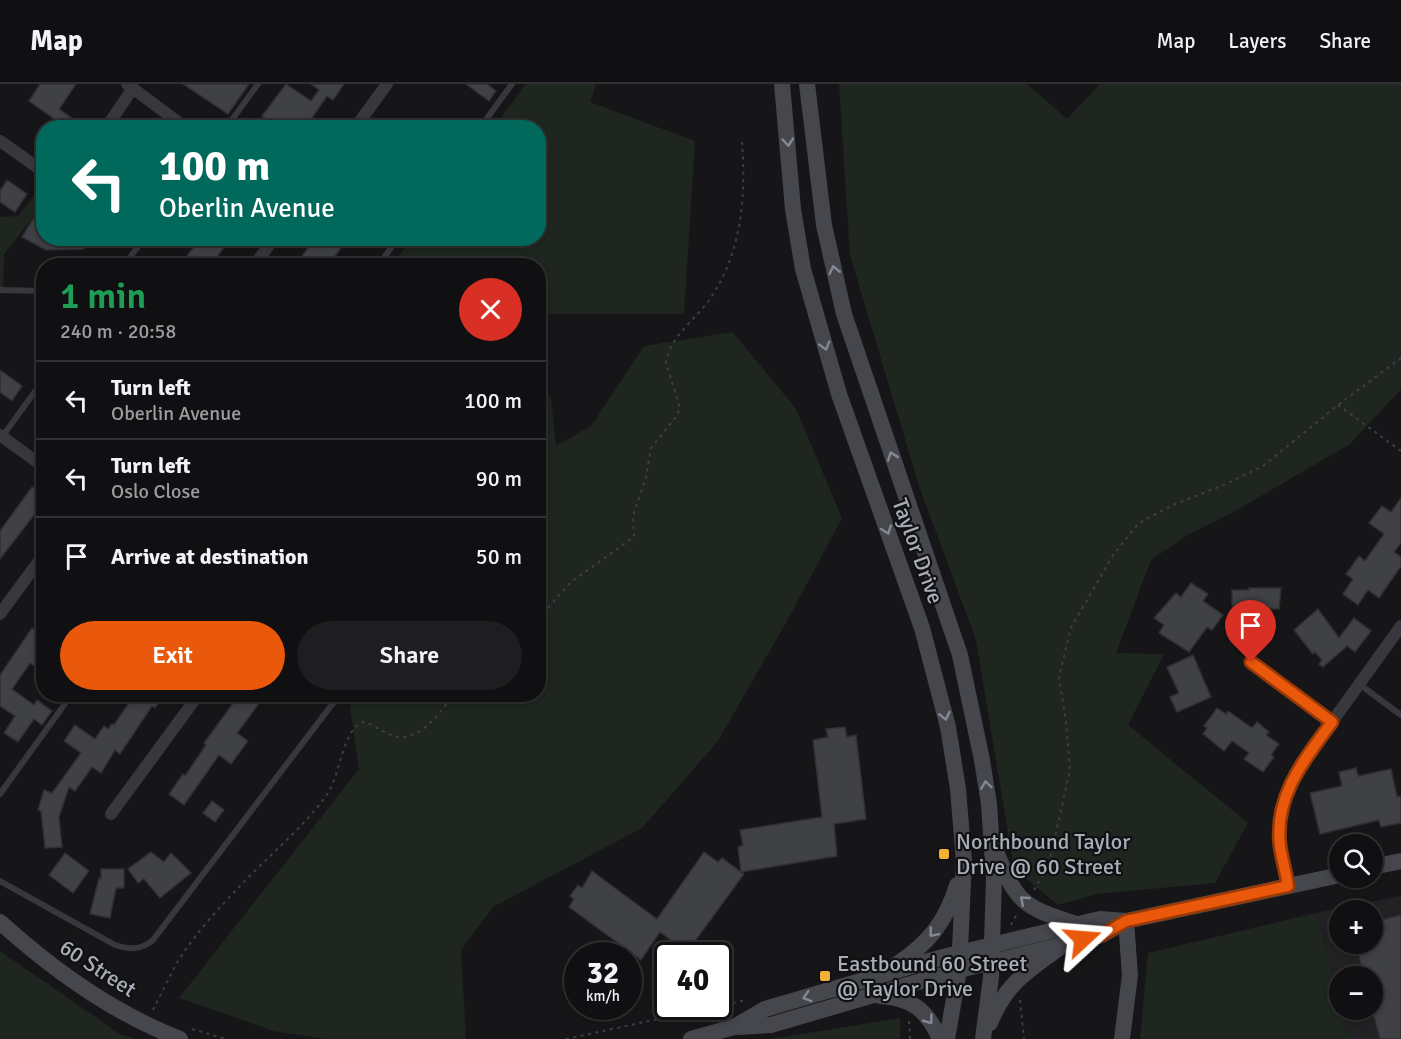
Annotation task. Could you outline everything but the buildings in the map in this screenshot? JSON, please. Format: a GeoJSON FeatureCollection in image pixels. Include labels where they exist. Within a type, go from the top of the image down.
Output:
{"type":"FeatureCollection","features":[{"type":"Feature","properties":{"kind":"main road","name":"Taylor Drive"},"geometry":{"type":"LineString","coordinates":[[782,84],[793,208],[802,269],[839,394],[922,628],[948,727],[958,789],[964,861],[960,961],[947,1039]]}},
{"type":"Feature","properties":{"kind":"main road","name":"Taylor Drive"},"geometry":{"type":"LineString","coordinates":[[807,84],[824,225],[844,314],[960,655],[982,760],[992,843],[992,961],[983,1039]]}},
{"type":"Feature","properties":{"kind":"main road"},"geometry":{"type":"LineString","coordinates":[[992,843],[1007,879],[1018,896],[1033,908],[1077,924]]}},
{"type":"Feature","properties":{"kind":"main road"},"geometry":{"type":"LineString","coordinates":[[883,974],[920,948],[939,925],[950,907],[964,861]]}},
{"type":"Feature","properties":{"kind":"main road"},"geometry":{"type":"LineString","coordinates":[[1383,865],[1401,861]]}},
{"type":"Feature","properties":{"kind":"main road"},"geometry":{"type":"LineString","coordinates":[[691,1039],[734,1027],[771,1025],[873,995],[960,961],[992,944],[1100,919],[1126,921],[1329,877]]}},
{"type":"Feature","properties":{"kind":"main road"},"geometry":{"type":"LineString","coordinates":[[734,1027],[765,1009],[883,974],[960,961],[992,961],[1102,935],[1126,921]]}},
{"type":"Feature","properties":{"kind":"main road"},"geometry":{"type":"LineString","coordinates":[[1122,1039],[1130,975],[1126,921]]}},
{"type":"Feature","properties":{"kind":"main road","name":"60 Street"},"geometry":{"type":"LineString","coordinates":[[0,922],[78,985],[133,1017],[184,1034]]}},
{"type":"Feature","properties":{"kind":"main road"},"geometry":{"type":"LineString","coordinates":[[983,1039],[995,1011],[1014,982],[1064,944]]}},
{"type":"Feature","properties":{"kind":"main road"},"geometry":{"type":"LineString","coordinates":[[873,995],[893,997],[916,1006],[932,1021],[940,1039]]}},
{"type":"Feature","properties":{"kind":"street"},"geometry":{"type":"LineString","coordinates":[[361,120],[387,84]]}},
{"type":"Feature","properties":{"kind":"street"},"geometry":{"type":"LineString","coordinates":[[111,120],[130,86],[175,120]]}},
{"type":"Feature","properties":{"kind":"street"},"geometry":{"type":"LineString","coordinates":[[0,141],[36,166]]}},
{"type":"Feature","properties":{"kind":"street"},"geometry":{"type":"LineString","coordinates":[[1,437],[36,461]]}},
{"type":"Feature","properties":{"kind":"street"},"geometry":{"type":"LineString","coordinates":[[0,614],[36,565]]}},
{"type":"Feature","properties":{"kind":"street"},"geometry":{"type":"LineString","coordinates":[[1288,886],[1279,830],[1284,798],[1294,776],[1401,627]]}},
{"type":"Feature","properties":{"kind":"street"},"geometry":{"type":"LineString","coordinates":[[1251,662],[1332,722]]}},
{"type":"Feature","properties":{"kind":"street"},"geometry":{"type":"LineString","coordinates":[[111,814],[193,702]]}},
{"type":"Feature","properties":{"kind":"lane"},"geometry":{"type":"LineString","coordinates":[[232,120],[258,84]]}},
{"type":"Feature","properties":{"kind":"lane"},"geometry":{"type":"LineString","coordinates":[[486,120],[512,84]]}},
{"type":"Feature","properties":{"kind":"lane"},"geometry":{"type":"LineString","coordinates":[[0,290],[36,291]]}},
{"type":"Feature","properties":{"kind":"lane"},"geometry":{"type":"LineString","coordinates":[[1,437],[36,390]]}},
{"type":"Feature","properties":{"kind":"lane"},"geometry":{"type":"LineString","coordinates":[[1359,684],[1401,714]]}},
{"type":"Feature","properties":{"kind":"lane"},"geometry":{"type":"LineString","coordinates":[[0,794],[66,702]]}},
{"type":"Feature","properties":{"kind":"lane"},"geometry":{"type":"LineString","coordinates":[[0,881],[115,945],[125,949],[145,946],[153,940],[334,702]]}},
{"type":"Feature","properties":{"kind":"path"},"geometry":{"type":"LineString","coordinates":[[546,610],[571,582],[634,537],[633,516],[646,477],[651,448],[676,417],[680,408],[666,357],[671,346],[712,296],[721,281],[734,248],[744,192],[742,142]]}},
{"type":"Feature","properties":{"kind":"path"},"geometry":{"type":"LineString","coordinates":[[1034,891],[1049,864],[1070,770],[1059,677],[1071,628],[1113,555],[1138,523],[1173,505],[1226,484],[1263,466],[1338,405],[1401,358]]}},
{"type":"Feature","properties":{"kind":"path"},"geometry":{"type":"LineString","coordinates":[[1338,405],[1401,451]]}},
{"type":"Feature","properties":{"kind":"path"},"geometry":{"type":"LineString","coordinates":[[159,1015],[150,1011],[179,960],[196,936],[327,795],[338,772],[346,741],[356,725],[364,722],[393,735],[404,736],[433,722],[448,702]]}},
{"type":"Feature","properties":{"kind":"path"},"geometry":{"type":"LineString","coordinates":[[1009,928],[1020,908]]}},
{"type":"Feature","properties":{"kind":"path"},"geometry":{"type":"LineString","coordinates":[[1020,997],[1024,1039]]}},
{"type":"Feature","properties":{"kind":"path"},"geometry":{"type":"LineString","coordinates":[[732,1003],[747,1000]]}},
{"type":"Feature","properties":{"kind":"path"},"geometry":{"type":"LineString","coordinates":[[909,1018],[910,1039]]}},
{"type":"Feature","properties":{"kind":"path"},"geometry":{"type":"LineString","coordinates":[[566,1039],[654,1020]]}},
{"type":"Feature","properties":{"kind":"path"},"geometry":{"type":"LineString","coordinates":[[184,1034],[226,1039]]}},
{"type":"Feature","properties":{"kind":"shaded area"},"geometry":{"type":"Polygon","coordinates":[[[526,84],[596,84],[590,102],[695,141],[684,314],[546,314],[546,258],[397,258],[407,246],[546,246],[546,120],[499,120],[526,84]]]}},
{"type":"Feature","properties":{"kind":"shaded area"},"geometry":{"type":"Polygon","coordinates":[[[839,84],[1027,84],[1067,119],[1100,84],[1401,84],[1401,389],[1350,444],[1230,514],[1189,534],[1151,560],[1116,653],[1164,654],[1128,725],[1248,823],[1215,883],[1096,894],[1058,905],[1014,869],[976,640],[919,486],[850,255],[839,84]]]}},
{"type":"Feature","properties":{"kind":"shaded area"},"geometry":{"type":"Polygon","coordinates":[[[36,194],[36,214],[4,254],[3,287],[0,287],[0,217],[18,216],[36,194]]]}},
{"type":"Feature","properties":{"kind":"shaded area"},"geometry":{"type":"Polygon","coordinates":[[[733,332],[796,409],[842,518],[787,621],[718,741],[642,828],[493,907],[461,950],[466,1039],[327,1039],[274,1031],[179,998],[359,769],[350,707],[353,702],[546,702],[546,394],[551,397],[556,446],[592,425],[644,346],[733,332]]]}},
{"type":"Feature","properties":{"kind":"shaded area"},"geometry":{"type":"Polygon","coordinates":[[[1401,896],[1401,1039],[1351,1039],[1346,1020],[1383,1020],[1383,966],[1331,966],[1316,913],[1329,910],[1329,954],[1383,954],[1383,900],[1381,900],[1401,896]]]}},
{"type":"Feature","properties":{"kind":"shaded area"},"geometry":{"type":"Polygon","coordinates":[[[1316,913],[1331,966],[1329,1020],[1346,1020],[1351,1039],[1140,1039],[1148,953],[1316,913]]]}},
{"type":"Feature","properties":{"kind":"shaded area"},"geometry":{"type":"Polygon","coordinates":[[[0,951],[120,1034],[136,1039],[0,1039],[0,951]]]}},
{"type":"Feature","properties":{"kind":"shaded area"},"geometry":{"type":"Polygon","coordinates":[[[900,1018],[900,1039],[771,1039],[900,1018]]]}},
{"type":"Feature","properties":{"kind":"place","name":"Northbound Taylor Drive @ 60 Street"},"geometry":{"type":"Point","coordinates":[944,854]}},
{"type":"Feature","properties":{"kind":"place","name":"Eastbound 60 Street @ Taylor Drive"},"geometry":{"type":"Point","coordinates":[825,976]}},
{"type":"Feature","properties":{"kind":"route"},"geometry":{"type":"LineString","coordinates":[[1083,939],[1102,935],[1126,921],[1288,886],[1279,830],[1284,798],[1294,776],[1332,722],[1251,662]]}}]}
